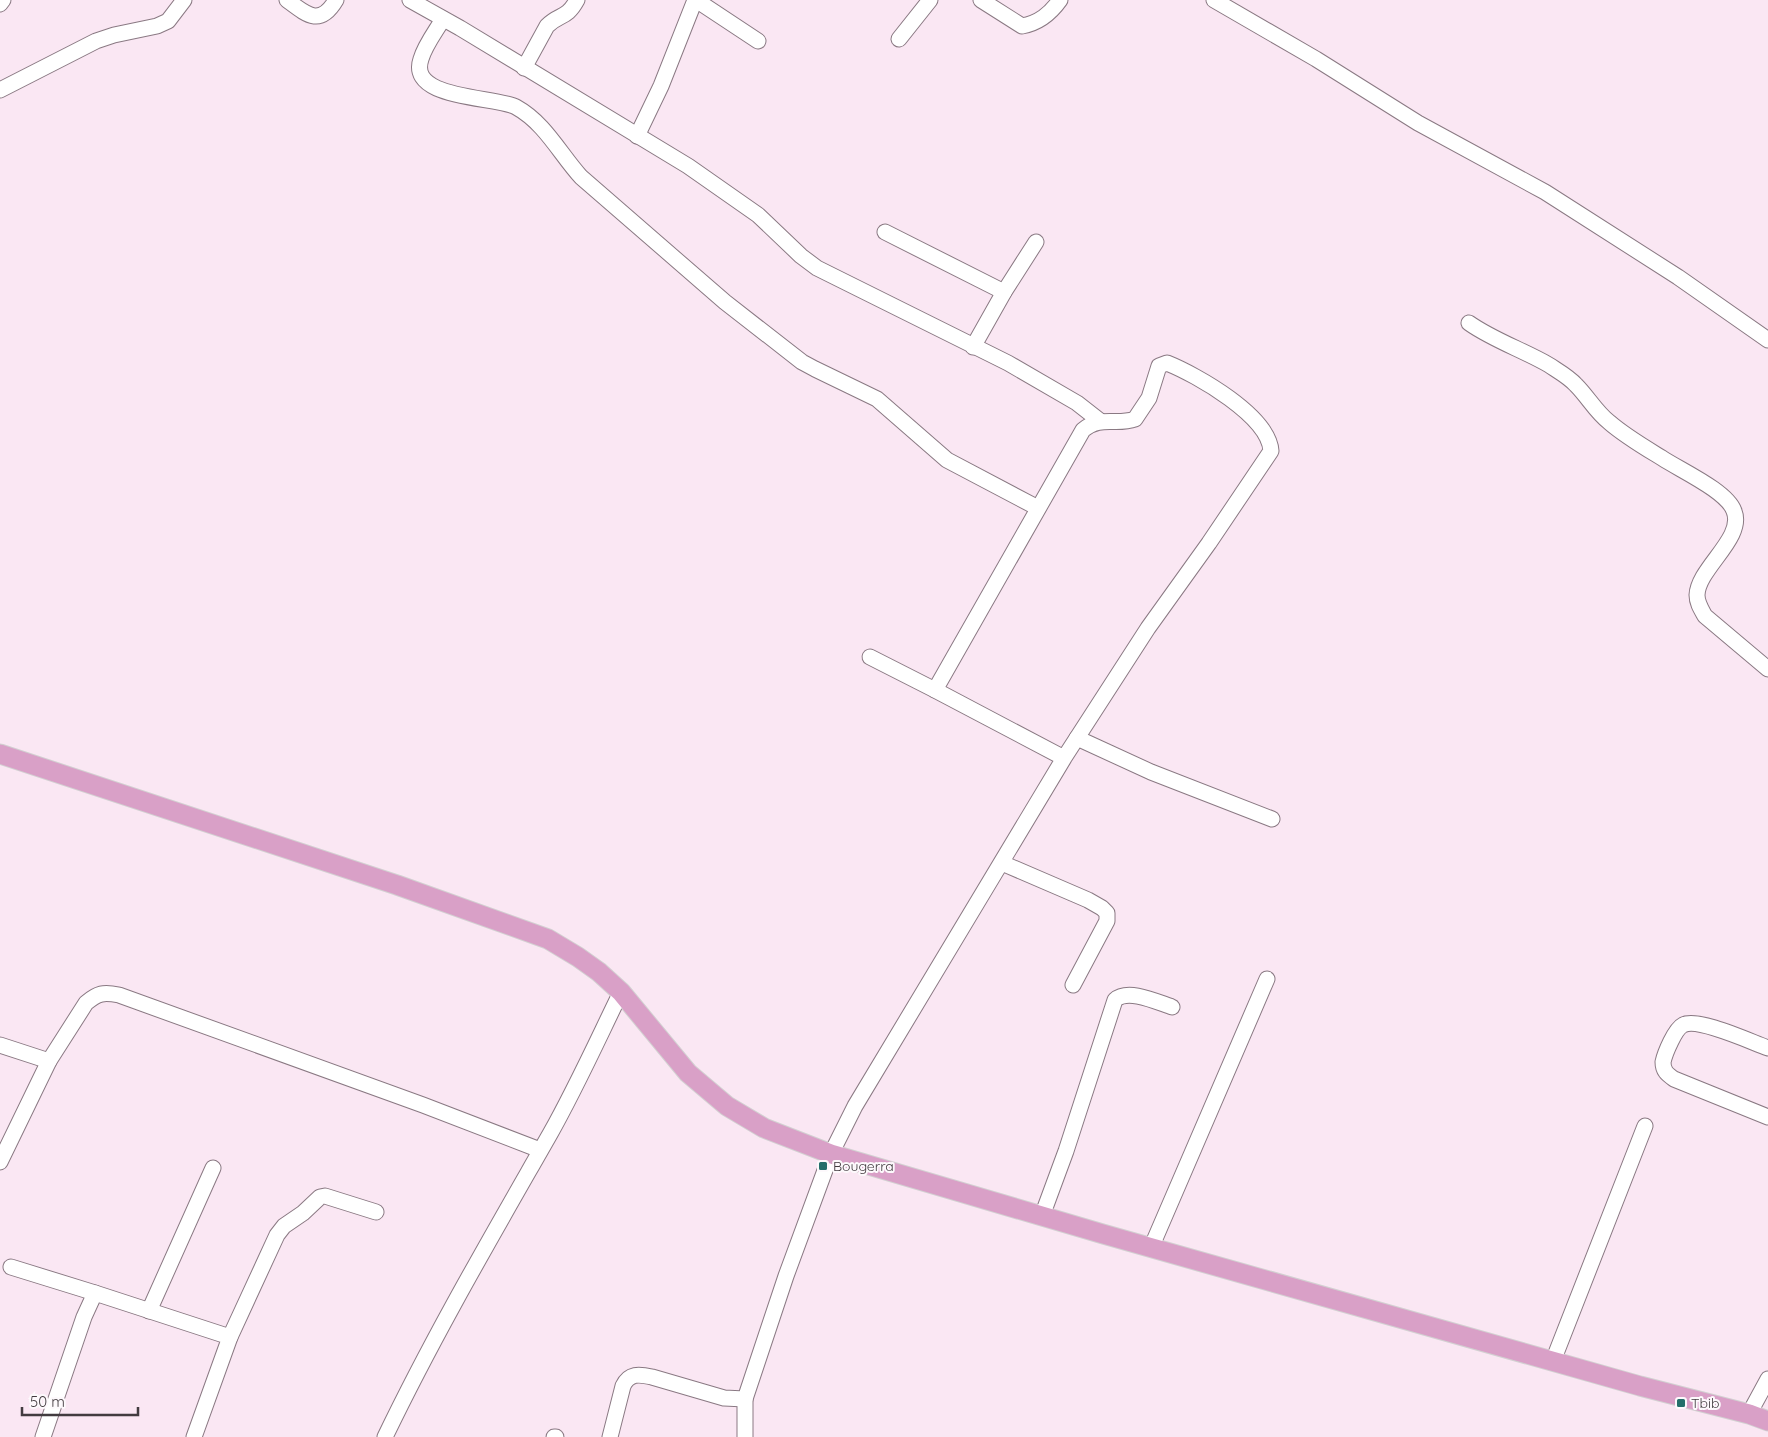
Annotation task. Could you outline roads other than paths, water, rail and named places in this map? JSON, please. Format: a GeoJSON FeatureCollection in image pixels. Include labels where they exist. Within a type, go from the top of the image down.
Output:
{"type":"FeatureCollection","features":[{"type":"Feature","properties":{"kind":"main road"},"geometry":{"type":"LineString","coordinates":[[0,754],[397,885],[517,927],[548,940],[578,957],[599,972],[621,992],[688,1073],[727,1106],[764,1128],[831,1154],[1152,1248],[1553,1361],[1750,1414],[1768,1421]]}},
{"type":"Feature","properties":{"kind":"street"},"geometry":{"type":"LineString","coordinates":[[0,4],[3,0]]}},
{"type":"Feature","properties":{"kind":"street"},"geometry":{"type":"LineString","coordinates":[[0,90],[96,42],[157,26],[168,21],[184,0]]}},
{"type":"Feature","properties":{"kind":"street"},"geometry":{"type":"LineString","coordinates":[[287,0],[313,17],[322,16],[336,0]]}},
{"type":"Feature","properties":{"kind":"street"},"geometry":{"type":"LineString","coordinates":[[410,0],[688,166],[758,215],[801,256],[817,268],[1048,385],[1077,403],[1100,421]]}},
{"type":"Feature","properties":{"kind":"street"},"geometry":{"type":"LineString","coordinates":[[524,68],[547,26],[568,14],[576,0]]}},
{"type":"Feature","properties":{"kind":"street"},"geometry":{"type":"LineString","coordinates":[[637,136],[661,86],[696,0],[758,41]]}},
{"type":"Feature","properties":{"kind":"street"},"geometry":{"type":"LineString","coordinates":[[899,39],[930,0]]}},
{"type":"Feature","properties":{"kind":"street"},"geometry":{"type":"LineString","coordinates":[[981,0],[1022,26],[1033,24],[1043,18],[1060,0]]}},
{"type":"Feature","properties":{"kind":"street"},"geometry":{"type":"LineString","coordinates":[[1214,0],[1316,59],[1418,123],[1545,192],[1678,278],[1768,340]]}},
{"type":"Feature","properties":{"kind":"street"},"geometry":{"type":"LineString","coordinates":[[444,19],[421,58],[419,68],[422,76],[434,87],[444,92],[514,106],[529,115],[544,130],[581,177],[725,302],[802,362],[877,399],[947,460],[1038,508]]}},
{"type":"Feature","properties":{"kind":"street"},"geometry":{"type":"LineString","coordinates":[[886,232],[1004,292]]}},
{"type":"Feature","properties":{"kind":"street"},"geometry":{"type":"LineString","coordinates":[[973,346],[1036,242]]}},
{"type":"Feature","properties":{"kind":"street"},"geometry":{"type":"LineString","coordinates":[[1469,323],[1480,331],[1549,365],[1576,385],[1609,423],[1719,493],[1729,502],[1735,512],[1736,524],[1700,583],[1697,595],[1699,606],[1705,616],[1765,661]]}},
{"type":"Feature","properties":{"kind":"street"},"geometry":{"type":"LineString","coordinates":[[745,1437],[745,1399],[786,1276],[831,1154],[855,1106],[1064,758],[1148,628],[1209,543],[1271,451],[1271,443],[1255,420],[1240,406],[1206,384],[1167,363],[1163,363],[1156,371],[1149,398],[1135,418],[1123,422],[1100,421],[1083,430],[935,690]]}},
{"type":"Feature","properties":{"kind":"street"},"geometry":{"type":"LineString","coordinates":[[870,657],[1064,758]]}},
{"type":"Feature","properties":{"kind":"street"},"geometry":{"type":"LineString","coordinates":[[1077,738],[1151,772],[1272,819]]}},
{"type":"Feature","properties":{"kind":"street"},"geometry":{"type":"LineString","coordinates":[[1002,863],[1088,900],[1107,913],[1107,921],[1073,986]]}},
{"type":"Feature","properties":{"kind":"street"},"geometry":{"type":"LineString","coordinates":[[1152,1248],[1267,978]]}},
{"type":"Feature","properties":{"kind":"street"},"geometry":{"type":"LineString","coordinates":[[384,1437],[459,1292],[540,1150],[621,992]]}},
{"type":"Feature","properties":{"kind":"street"},"geometry":{"type":"LineString","coordinates":[[0,1162],[49,1060],[86,1003],[94,996],[105,993],[119,995],[423,1105],[540,1150]]}},
{"type":"Feature","properties":{"kind":"street"},"geometry":{"type":"LineString","coordinates":[[1042,1216],[1066,1151],[1115,1000],[1119,996],[1133,995],[1172,1007]]}},
{"type":"Feature","properties":{"kind":"street"},"geometry":{"type":"LineString","coordinates":[[1768,1048],[1712,1027],[1689,1022],[1678,1028],[1663,1062],[1663,1068],[1674,1079],[1768,1117]]}},
{"type":"Feature","properties":{"kind":"street"},"geometry":{"type":"LineString","coordinates":[[0,1045],[49,1060]]}},
{"type":"Feature","properties":{"kind":"street"},"geometry":{"type":"LineString","coordinates":[[1553,1361],[1645,1126]]}},
{"type":"Feature","properties":{"kind":"street"},"geometry":{"type":"LineString","coordinates":[[149,1311],[213,1168]]}},
{"type":"Feature","properties":{"kind":"street"},"geometry":{"type":"LineString","coordinates":[[194,1437],[230,1337],[277,1235],[284,1226],[303,1213],[315,1200],[325,1196],[376,1212]]}},
{"type":"Feature","properties":{"kind":"street"},"geometry":{"type":"LineString","coordinates":[[11,1267],[230,1337]]}},
{"type":"Feature","properties":{"kind":"street"},"geometry":{"type":"LineString","coordinates":[[43,1437],[84,1317],[95,1293]]}},
{"type":"Feature","properties":{"kind":"street"},"geometry":{"type":"LineString","coordinates":[[610,1437],[623,1386],[626,1380],[634,1375],[641,1374],[724,1398],[745,1399]]}},
{"type":"Feature","properties":{"kind":"street"},"geometry":{"type":"LineString","coordinates":[[1750,1414],[1768,1379]]}},
{"type":"Feature","properties":{"kind":"place","name":"Bougerra"},"geometry":{"type":"Point","coordinates":[823,1166]}},
{"type":"Feature","properties":{"kind":"place","name":"Tbib"},"geometry":{"type":"Point","coordinates":[1681,1403]}}]}
